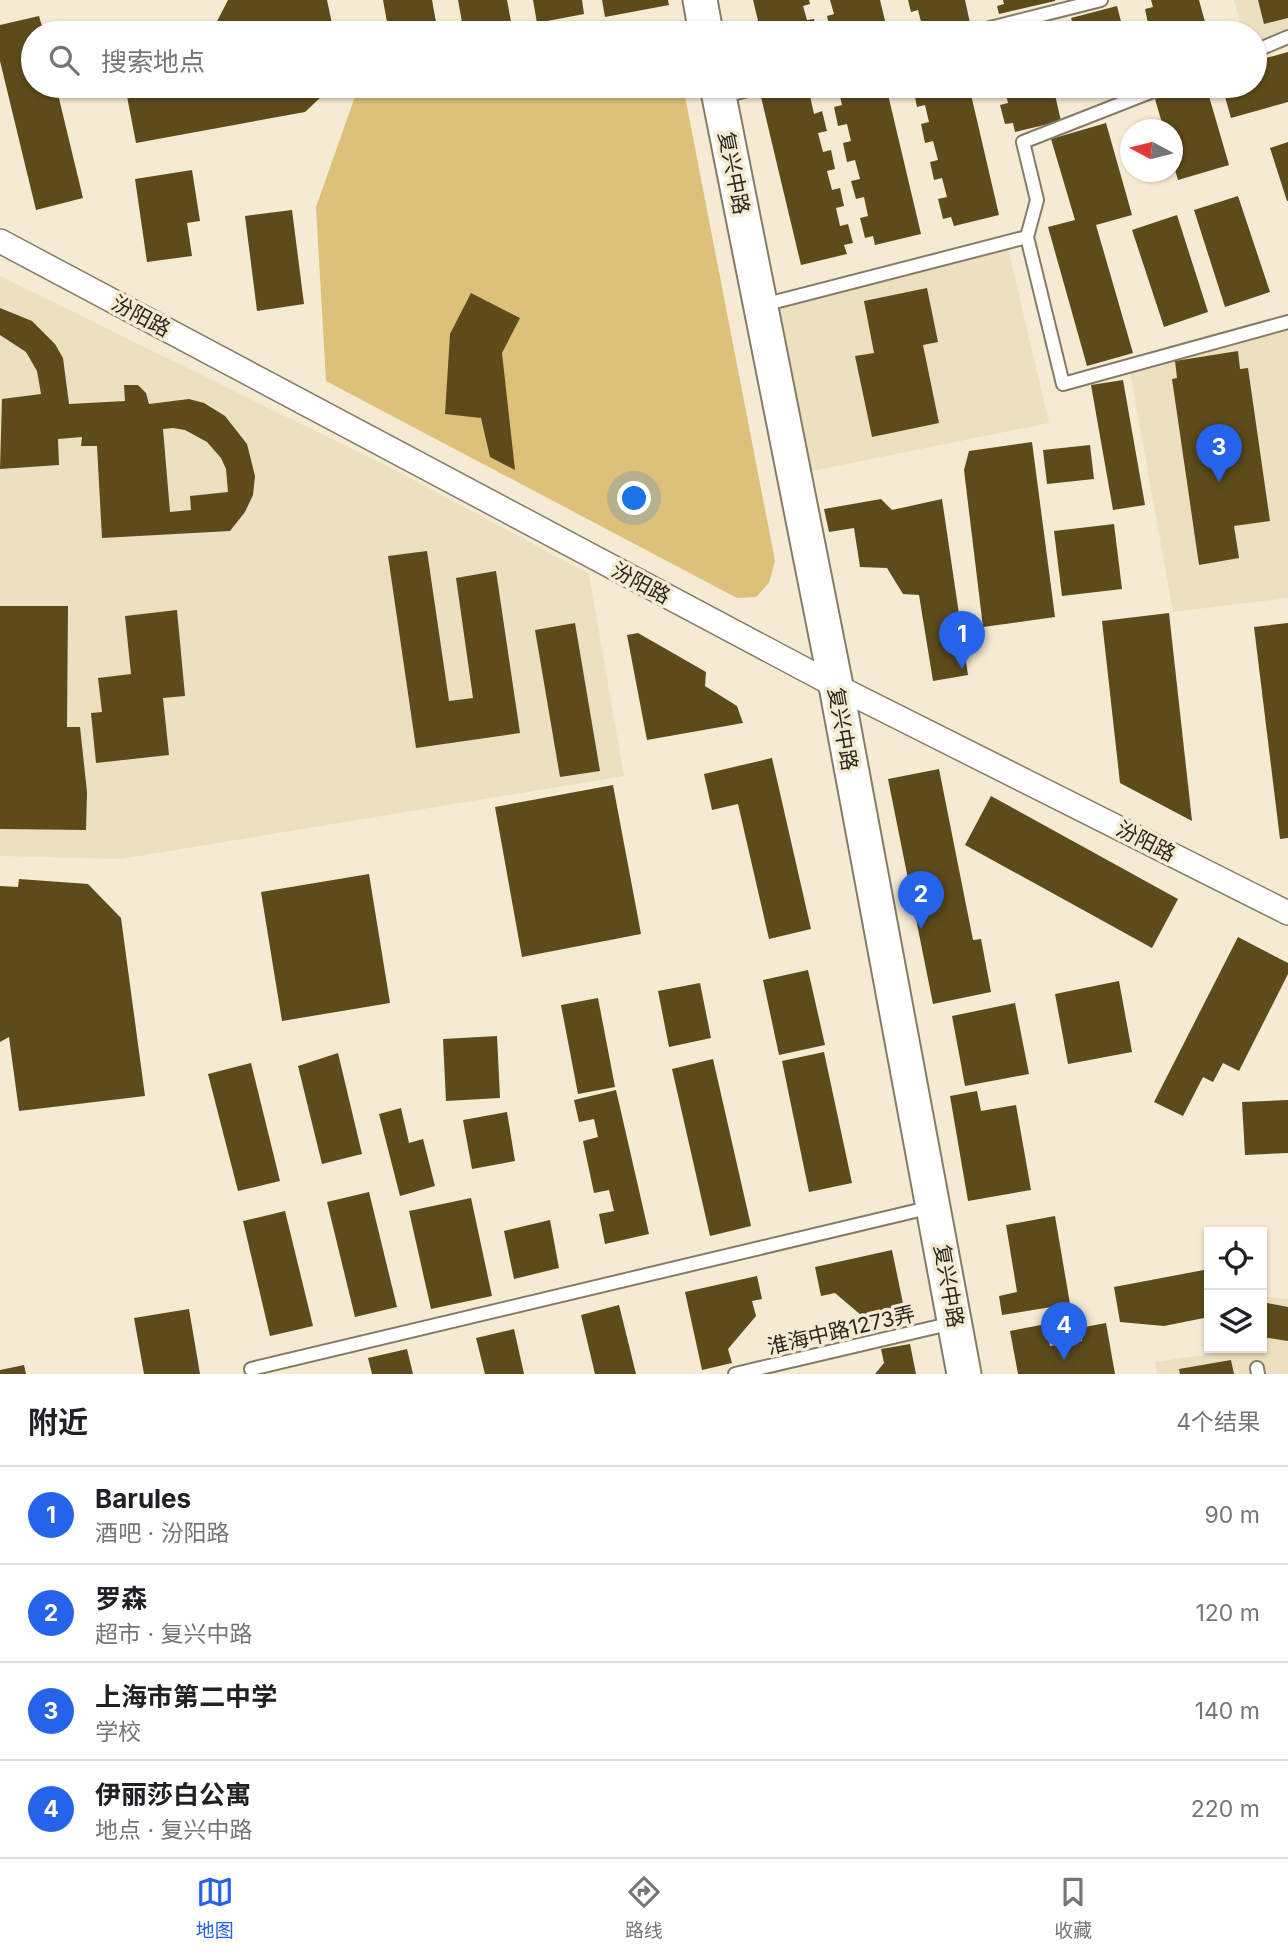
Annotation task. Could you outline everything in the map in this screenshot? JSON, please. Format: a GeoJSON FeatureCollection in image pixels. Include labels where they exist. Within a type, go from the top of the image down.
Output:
{"type":"FeatureCollection","features":[{"type":"Feature","properties":{"kind":"main road"},"geometry":{"type":"LineString","coordinates":[[699,0],[703,21]]}},
{"type":"Feature","properties":{"kind":"main road","name":"复兴中路"},"geometry":{"type":"LineString","coordinates":[[719,98],[836,686],[964,1374]]}},
{"type":"Feature","properties":{"kind":"street","name":"汾阳路"},"geometry":{"type":"LineString","coordinates":[[0,241],[836,686],[1288,913]]}},
{"type":"Feature","properties":{"kind":"lane"},"geometry":{"type":"LineString","coordinates":[[1018,21],[1101,0]]}},
{"type":"Feature","properties":{"kind":"lane"},"geometry":{"type":"LineString","coordinates":[[1267,46],[1288,37]]}},
{"type":"Feature","properties":{"kind":"lane"},"geometry":{"type":"LineString","coordinates":[[1135,98],[1023,142],[1037,200],[1027,237],[1063,384],[1288,322]]}},
{"type":"Feature","properties":{"kind":"lane"},"geometry":{"type":"LineString","coordinates":[[760,306],[1027,237]]}},
{"type":"Feature","properties":{"kind":"lane"},"geometry":{"type":"LineString","coordinates":[[251,1368],[934,1206]]}},
{"type":"Feature","properties":{"kind":"lane","name":"淮海中路1273弄"},"geometry":{"type":"LineString","coordinates":[[735,1374],[956,1323]]}},
{"type":"Feature","properties":{"kind":"shaded area"},"geometry":{"type":"Polygon","coordinates":[[[1234,0],[1288,0],[1288,37],[1267,46],[1267,21],[1240,21],[1234,0]]]}},
{"type":"Feature","properties":{"kind":"shaded area"},"geometry":{"type":"Polygon","coordinates":[[[355,98],[685,98],[775,561],[769,583],[756,597],[737,598],[326,381],[316,207],[355,98]]]}},
{"type":"Feature","properties":{"kind":"shaded area"},"geometry":{"type":"Polygon","coordinates":[[[1007,244],[1049,423],[807,472],[772,303],[1007,244]]]}},
{"type":"Feature","properties":{"kind":"shaded area"},"geometry":{"type":"Polygon","coordinates":[[[0,276],[395,470],[589,574],[624,776],[121,859],[0,856],[0,276]]]}},
{"type":"Feature","properties":{"kind":"shaded area"},"geometry":{"type":"Polygon","coordinates":[[[1288,322],[1288,598],[1173,612],[1129,366],[1288,322]]]}},
{"type":"Feature","properties":{"kind":"shaded area"},"geometry":{"type":"Polygon","coordinates":[[[1267,1297],[1288,1299],[1288,1374],[1157,1374],[1155,1362],[1212,1354],[1267,1353],[1267,1297]]]}},
{"type":"Feature","properties":{"kind":"building"},"geometry":{"type":"Polygon","coordinates":[[[228,0],[327,0],[331,21],[217,21],[228,0]]]}},
{"type":"Feature","properties":{"kind":"building"},"geometry":{"type":"Polygon","coordinates":[[[383,0],[432,0],[436,21],[387,21],[383,0]]]}},
{"type":"Feature","properties":{"kind":"building"},"geometry":{"type":"Polygon","coordinates":[[[458,0],[507,0],[511,21],[462,21],[458,0]]]}},
{"type":"Feature","properties":{"kind":"building"},"geometry":{"type":"Polygon","coordinates":[[[533,0],[582,0],[584,14],[537,21],[533,0]]]}},
{"type":"Feature","properties":{"kind":"building"},"geometry":{"type":"Polygon","coordinates":[[[602,0],[668,0],[669,5],[605,17],[602,0]]]}},
{"type":"Feature","properties":{"kind":"building"},"geometry":{"type":"Polygon","coordinates":[[[753,0],[809,0],[810,4],[803,6],[807,20],[814,21],[758,21],[753,0]]]}},
{"type":"Feature","properties":{"kind":"building"},"geometry":{"type":"Polygon","coordinates":[[[830,0],[880,0],[885,21],[828,21],[827,16],[834,14],[830,0]]]}},
{"type":"Feature","properties":{"kind":"building"},"geometry":{"type":"Polygon","coordinates":[[[908,0],[965,0],[970,21],[921,21],[918,10],[911,12],[908,0]]]}},
{"type":"Feature","properties":{"kind":"building"},"geometry":{"type":"Polygon","coordinates":[[[1003,0],[1055,1],[999,14],[997,6],[1004,4],[1003,0]]]}},
{"type":"Feature","properties":{"kind":"building"},"geometry":{"type":"Polygon","coordinates":[[[1151,0],[1199,0],[1205,21],[1148,21],[1145,9],[1153,7],[1151,0]]]}},
{"type":"Feature","properties":{"kind":"building"},"geometry":{"type":"Polygon","coordinates":[[[1258,0],[1288,0],[1288,18],[1267,23],[1263,21],[1258,0]]]}},
{"type":"Feature","properties":{"kind":"building"},"geometry":{"type":"Polygon","coordinates":[[[1117,6],[1121,21],[1072,21],[1071,18],[1117,6]]]}},
{"type":"Feature","properties":{"kind":"building"},"geometry":{"type":"Polygon","coordinates":[[[39,16],[40,21],[21,21],[21,98],[59,98],[83,198],[36,210],[0,61],[0,25],[39,16]]]}},
{"type":"Feature","properties":{"kind":"building"},"geometry":{"type":"Polygon","coordinates":[[[1288,52],[1288,102],[1231,118],[1225,98],[1267,98],[1267,58],[1288,52]]]}},
{"type":"Feature","properties":{"kind":"building"},"geometry":{"type":"Polygon","coordinates":[[[127,98],[320,98],[305,112],[136,143],[127,98]]]}},
{"type":"Feature","properties":{"kind":"building"},"geometry":{"type":"Polygon","coordinates":[[[761,98],[810,98],[814,114],[822,111],[827,131],[818,133],[823,152],[831,150],[835,169],[827,171],[832,190],[840,188],[844,206],[836,208],[840,226],[848,224],[853,243],[844,245],[847,254],[801,265],[761,98]]]}},
{"type":"Feature","properties":{"kind":"building"},"geometry":{"type":"Polygon","coordinates":[[[840,98],[889,98],[921,234],[875,245],[873,236],[865,238],[860,218],[868,216],[864,197],[856,199],[851,181],[860,179],[855,160],[847,162],[843,143],[851,141],[847,124],[838,126],[834,107],[842,105],[840,98]]]}},
{"type":"Feature","properties":{"kind":"building"},"geometry":{"type":"Polygon","coordinates":[[[915,98],[972,98],[999,215],[954,226],[951,217],[943,219],[938,199],[947,197],[942,178],[934,180],[930,162],[938,160],[933,141],[925,143],[921,124],[929,122],[925,105],[917,107],[915,98]]]}},
{"type":"Feature","properties":{"kind":"building"},"geometry":{"type":"Polygon","coordinates":[[[1007,98],[1056,98],[1061,121],[1015,132],[1013,123],[1005,124],[1000,105],[1008,103],[1007,98]]]}},
{"type":"Feature","properties":{"kind":"building"},"geometry":{"type":"Polygon","coordinates":[[[1209,98],[1229,165],[1183,179],[1183,119],[1161,119],[1155,99],[1209,98]]]}},
{"type":"Feature","properties":{"kind":"building"},"geometry":{"type":"Polygon","coordinates":[[[1106,123],[1120,173],[1120,182],[1123,182],[1132,215],[1096,225],[1133,353],[1087,366],[1048,227],[1075,220],[1051,139],[1106,123]]]}},
{"type":"Feature","properties":{"kind":"building"},"geometry":{"type":"Polygon","coordinates":[[[1288,142],[1288,201],[1287,201],[1270,148],[1288,142]]]}},
{"type":"Feature","properties":{"kind":"building"},"geometry":{"type":"Polygon","coordinates":[[[192,170],[200,221],[187,223],[192,256],[147,262],[135,179],[192,170]]]}},
{"type":"Feature","properties":{"kind":"building"},"geometry":{"type":"Polygon","coordinates":[[[1238,196],[1270,292],[1225,307],[1194,210],[1238,196]]]}},
{"type":"Feature","properties":{"kind":"building"},"geometry":{"type":"Polygon","coordinates":[[[292,210],[304,304],[257,311],[245,216],[292,210]]]}},
{"type":"Feature","properties":{"kind":"building"},"geometry":{"type":"Polygon","coordinates":[[[1177,215],[1208,312],[1164,327],[1132,230],[1177,215]]]}},
{"type":"Feature","properties":{"kind":"building"},"geometry":{"type":"Polygon","coordinates":[[[927,288],[938,342],[923,345],[939,423],[872,437],[855,356],[874,353],[864,301],[927,288]]]}},
{"type":"Feature","properties":{"kind":"building"},"geometry":{"type":"Polygon","coordinates":[[[471,293],[520,318],[502,353],[515,470],[490,457],[481,418],[445,414],[450,334],[471,293]]]}},
{"type":"Feature","properties":{"kind":"building"},"geometry":{"type":"Polygon","coordinates":[[[0,308],[32,321],[55,344],[63,358],[69,404],[125,401],[124,385],[138,385],[146,393],[149,404],[189,399],[204,403],[225,416],[247,444],[255,476],[253,495],[245,512],[230,531],[102,538],[97,446],[81,446],[82,437],[58,439],[59,465],[0,469],[2,399],[41,394],[37,371],[26,352],[0,335],[0,308]],[[163,429],[170,512],[191,510],[190,496],[228,492],[226,469],[221,458],[207,442],[185,430],[163,429]]]}},
{"type":"Feature","properties":{"kind":"building"},"geometry":{"type":"Polygon","coordinates":[[[1238,351],[1240,369],[1248,368],[1270,521],[1234,526],[1239,558],[1199,565],[1172,379],[1177,378],[1175,361],[1238,351]]]}},
{"type":"Feature","properties":{"kind":"building"},"geometry":{"type":"Polygon","coordinates":[[[1123,380],[1145,505],[1113,510],[1091,385],[1123,380]]]}},
{"type":"Feature","properties":{"kind":"building"},"geometry":{"type":"Polygon","coordinates":[[[1032,442],[1055,617],[983,627],[964,470],[969,451],[1032,442]]]}},
{"type":"Feature","properties":{"kind":"building"},"geometry":{"type":"Polygon","coordinates":[[[1090,445],[1094,479],[1047,484],[1043,450],[1090,445]]]}},
{"type":"Feature","properties":{"kind":"building"},"geometry":{"type":"Polygon","coordinates":[[[881,499],[892,510],[942,499],[968,675],[933,681],[919,595],[903,594],[887,568],[860,567],[854,528],[829,532],[824,509],[881,499]]]}},
{"type":"Feature","properties":{"kind":"building"},"geometry":{"type":"Polygon","coordinates":[[[1114,524],[1122,589],[1062,596],[1054,531],[1114,524]]]}},
{"type":"Feature","properties":{"kind":"building"},"geometry":{"type":"Polygon","coordinates":[[[427,551],[449,701],[473,698],[456,578],[496,571],[520,733],[416,748],[388,556],[427,551]]]}},
{"type":"Feature","properties":{"kind":"building"},"geometry":{"type":"Polygon","coordinates":[[[0,606],[68,606],[67,727],[80,727],[87,792],[86,830],[0,829],[0,606]]]}},
{"type":"Feature","properties":{"kind":"building"},"geometry":{"type":"Polygon","coordinates":[[[177,610],[185,696],[163,698],[169,755],[96,763],[91,713],[102,712],[98,678],[131,674],[125,616],[177,610]]]}},
{"type":"Feature","properties":{"kind":"building"},"geometry":{"type":"Polygon","coordinates":[[[1169,613],[1192,821],[1120,783],[1102,621],[1169,613]]]}},
{"type":"Feature","properties":{"kind":"building"},"geometry":{"type":"Polygon","coordinates":[[[575,623],[600,771],[560,777],[535,630],[575,623]]]}},
{"type":"Feature","properties":{"kind":"building"},"geometry":{"type":"Polygon","coordinates":[[[1288,623],[1288,838],[1280,839],[1254,627],[1288,623]]]}},
{"type":"Feature","properties":{"kind":"building"},"geometry":{"type":"Polygon","coordinates":[[[638,633],[706,672],[705,686],[737,706],[743,723],[647,740],[627,635],[638,633]]]}},
{"type":"Feature","properties":{"kind":"building"},"geometry":{"type":"Polygon","coordinates":[[[772,758],[811,929],[769,939],[738,804],[712,810],[704,774],[772,758]]]}},
{"type":"Feature","properties":{"kind":"building"},"geometry":{"type":"Polygon","coordinates":[[[939,769],[973,940],[981,939],[991,992],[933,1004],[888,779],[939,769]]]}},
{"type":"Feature","properties":{"kind":"building"},"geometry":{"type":"Polygon","coordinates":[[[613,785],[641,934],[522,957],[495,807],[613,785]]]}},
{"type":"Feature","properties":{"kind":"building"},"geometry":{"type":"Polygon","coordinates":[[[991,796],[1178,899],[1152,948],[965,845],[991,796]]]}},
{"type":"Feature","properties":{"kind":"building"},"geometry":{"type":"Polygon","coordinates":[[[369,874],[390,1003],[282,1021],[261,892],[369,874]]]}},
{"type":"Feature","properties":{"kind":"building"},"geometry":{"type":"Polygon","coordinates":[[[19,879],[88,884],[121,918],[145,1096],[19,1111],[9,1037],[0,1042],[0,886],[18,887],[19,879]]]}},
{"type":"Feature","properties":{"kind":"building"},"geometry":{"type":"Polygon","coordinates":[[[1238,937],[1288,963],[1288,974],[1239,1071],[1223,1063],[1213,1082],[1203,1077],[1183,1116],[1154,1102],[1238,937]]]}},
{"type":"Feature","properties":{"kind":"building"},"geometry":{"type":"Polygon","coordinates":[[[808,970],[825,1045],[779,1055],[763,980],[808,970]]]}},
{"type":"Feature","properties":{"kind":"building"},"geometry":{"type":"Polygon","coordinates":[[[1119,981],[1132,1052],[1068,1064],[1055,994],[1119,981]]]}},
{"type":"Feature","properties":{"kind":"building"},"geometry":{"type":"Polygon","coordinates":[[[700,983],[711,1038],[669,1047],[658,991],[700,983]]]}},
{"type":"Feature","properties":{"kind":"building"},"geometry":{"type":"Polygon","coordinates":[[[598,998],[615,1087],[578,1094],[561,1005],[598,998]]]}},
{"type":"Feature","properties":{"kind":"building"},"geometry":{"type":"Polygon","coordinates":[[[1015,1003],[1029,1074],[965,1086],[952,1016],[1015,1003]]]}},
{"type":"Feature","properties":{"kind":"building"},"geometry":{"type":"Polygon","coordinates":[[[497,1036],[500,1098],[446,1101],[443,1039],[497,1036]]]}},
{"type":"Feature","properties":{"kind":"building"},"geometry":{"type":"Polygon","coordinates":[[[824,1052],[852,1183],[809,1192],[782,1061],[824,1052]]]}},
{"type":"Feature","properties":{"kind":"building"},"geometry":{"type":"Polygon","coordinates":[[[338,1053],[362,1154],[322,1164],[298,1066],[338,1053]]]}},
{"type":"Feature","properties":{"kind":"building"},"geometry":{"type":"Polygon","coordinates":[[[713,1059],[751,1226],[710,1236],[672,1069],[713,1059]]]}},
{"type":"Feature","properties":{"kind":"building"},"geometry":{"type":"Polygon","coordinates":[[[251,1063],[280,1181],[238,1191],[208,1074],[251,1063]]]}},
{"type":"Feature","properties":{"kind":"building"},"geometry":{"type":"Polygon","coordinates":[[[616,1090],[649,1234],[605,1244],[599,1214],[614,1211],[609,1190],[594,1193],[583,1141],[598,1137],[594,1119],[579,1122],[574,1100],[616,1090]]]}},
{"type":"Feature","properties":{"kind":"building"},"geometry":{"type":"Polygon","coordinates":[[[977,1091],[981,1111],[1016,1105],[1031,1190],[968,1201],[950,1096],[977,1091]]]}},
{"type":"Feature","properties":{"kind":"building"},"geometry":{"type":"Polygon","coordinates":[[[1288,1100],[1288,1153],[1245,1155],[1242,1102],[1288,1100]]]}},
{"type":"Feature","properties":{"kind":"building"},"geometry":{"type":"Polygon","coordinates":[[[401,1108],[409,1143],[423,1139],[435,1186],[400,1196],[379,1114],[401,1108]]]}},
{"type":"Feature","properties":{"kind":"building"},"geometry":{"type":"Polygon","coordinates":[[[507,1112],[515,1161],[472,1169],[463,1120],[507,1112]]]}},
{"type":"Feature","properties":{"kind":"building"},"geometry":{"type":"Polygon","coordinates":[[[369,1192],[397,1307],[355,1317],[327,1202],[369,1192]]]}},
{"type":"Feature","properties":{"kind":"building"},"geometry":{"type":"Polygon","coordinates":[[[471,1198],[492,1296],[431,1309],[409,1211],[471,1198]]]}},
{"type":"Feature","properties":{"kind":"building"},"geometry":{"type":"Polygon","coordinates":[[[285,1211],[313,1326],[270,1336],[243,1221],[285,1211]]]}},
{"type":"Feature","properties":{"kind":"building"},"geometry":{"type":"Polygon","coordinates":[[[1055,1216],[1070,1304],[1002,1315],[999,1296],[1017,1292],[1006,1225],[1055,1216]]]}},
{"type":"Feature","properties":{"kind":"building"},"geometry":{"type":"Polygon","coordinates":[[[550,1220],[559,1268],[514,1279],[504,1231],[550,1220]]]}},
{"type":"Feature","properties":{"kind":"building"},"geometry":{"type":"Polygon","coordinates":[[[892,1250],[907,1323],[884,1328],[883,1318],[868,1321],[835,1293],[821,1296],[815,1267],[892,1250]]]}},
{"type":"Feature","properties":{"kind":"building"},"geometry":{"type":"Polygon","coordinates":[[[1204,1270],[1204,1318],[1164,1326],[1120,1322],[1114,1287],[1204,1270]]]}},
{"type":"Feature","properties":{"kind":"building"},"geometry":{"type":"Polygon","coordinates":[[[757,1276],[762,1299],[752,1301],[756,1316],[728,1349],[732,1363],[702,1370],[685,1292],[757,1276]]]}},
{"type":"Feature","properties":{"kind":"building"},"geometry":{"type":"Polygon","coordinates":[[[1267,1303],[1288,1307],[1288,1341],[1267,1338],[1267,1303]]]}},
{"type":"Feature","properties":{"kind":"building"},"geometry":{"type":"Polygon","coordinates":[[[619,1305],[636,1374],[595,1374],[581,1315],[619,1305]]]}},
{"type":"Feature","properties":{"kind":"building"},"geometry":{"type":"Polygon","coordinates":[[[189,1309],[200,1374],[144,1374],[134,1318],[189,1309]]]}},
{"type":"Feature","properties":{"kind":"building"},"geometry":{"type":"Polygon","coordinates":[[[1106,1323],[1115,1374],[1018,1374],[1010,1331],[1046,1324],[1050,1346],[1082,1341],[1079,1328],[1106,1323]]]}},
{"type":"Feature","properties":{"kind":"building"},"geometry":{"type":"Polygon","coordinates":[[[514,1329],[524,1374],[485,1374],[476,1338],[514,1329]]]}},
{"type":"Feature","properties":{"kind":"building"},"geometry":{"type":"Polygon","coordinates":[[[910,1344],[916,1374],[875,1374],[884,1363],[881,1349],[910,1344]]]}},
{"type":"Feature","properties":{"kind":"building"},"geometry":{"type":"Polygon","coordinates":[[[407,1349],[413,1374],[372,1374],[368,1358],[407,1349]]]}},
{"type":"Feature","properties":{"kind":"building"},"geometry":{"type":"Polygon","coordinates":[[[1231,1360],[1234,1374],[1180,1374],[1179,1369],[1231,1360]]]}},
{"type":"Feature","properties":{"kind":"building"},"geometry":{"type":"Polygon","coordinates":[[[24,1365],[26,1374],[0,1374],[0,1370],[24,1365]]]}},
{"type":"Feature","properties":{"kind":"place","name":"上海市第二中学"},"geometry":{"type":"Point","coordinates":[1219,482]}},
{"type":"Feature","properties":{"kind":"place","name":"Barules"},"geometry":{"type":"Point","coordinates":[962,669]}},
{"type":"Feature","properties":{"kind":"place","name":"罗森"},"geometry":{"type":"Point","coordinates":[921,929]}},
{"type":"Feature","properties":{"kind":"place","name":"伊丽莎白公寓"},"geometry":{"type":"Point","coordinates":[1064,1360]}}]}
